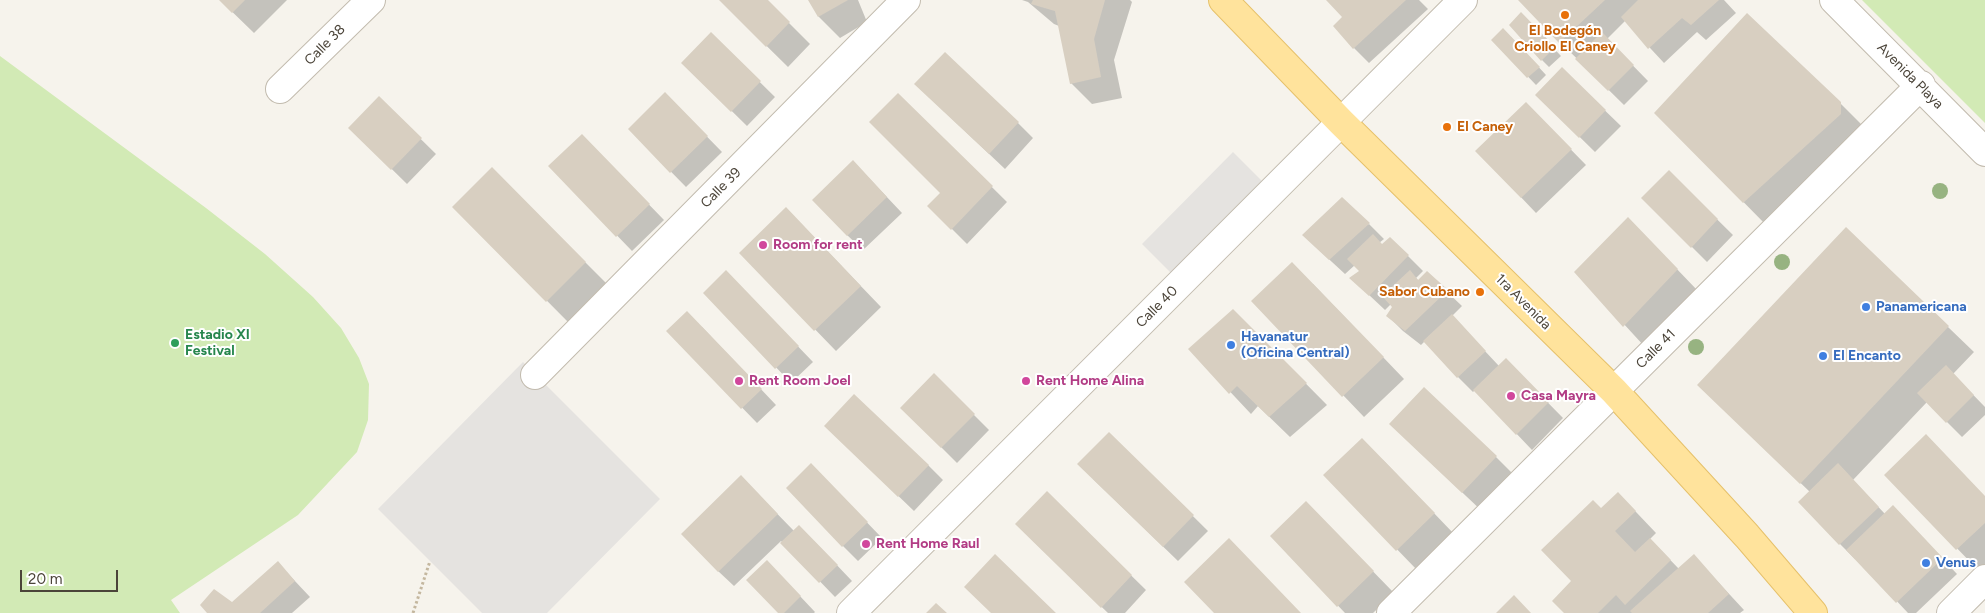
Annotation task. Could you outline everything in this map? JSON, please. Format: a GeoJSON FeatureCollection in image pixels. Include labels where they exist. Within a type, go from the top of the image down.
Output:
{"type":"FeatureCollection","features":[{"type":"Feature","properties":{"kind":"main road","name":"1ra Avenida"},"geometry":{"type":"LineString","coordinates":[[1223,0],[1341,122],[1614,391],[1747,536],[1813,613]]}},
{"type":"Feature","properties":{"kind":"street","name":"Calle 38"},"geometry":{"type":"LineString","coordinates":[[280,89],[371,0]]}},
{"type":"Feature","properties":{"kind":"street","name":"Calle 39"},"geometry":{"type":"LineString","coordinates":[[535,375],[906,0]]}},
{"type":"Feature","properties":{"kind":"street","name":"Calle 40"},"geometry":{"type":"LineString","coordinates":[[851,613],[1463,0]]}},
{"type":"Feature","properties":{"kind":"street","name":"Avenida Playa"},"geometry":{"type":"LineString","coordinates":[[1834,0],[1921,85],[1985,152]]}},
{"type":"Feature","properties":{"kind":"street","name":"Calle 41"},"geometry":{"type":"LineString","coordinates":[[1391,613],[1921,85]]}},
{"type":"Feature","properties":{"kind":"street"},"geometry":{"type":"LineString","coordinates":[[1951,613],[1985,579]]}},
{"type":"Feature","properties":{"kind":"path"},"geometry":{"type":"LineString","coordinates":[[413,613],[430,561]]}},
{"type":"Feature","properties":{"kind":"green space"},"geometry":{"type":"Polygon","coordinates":[[[1862,0],[1985,0],[1985,123],[1862,0]]]}},
{"type":"Feature","properties":{"kind":"green space","name":"Estadio XI Festival"},"geometry":{"type":"Polygon","coordinates":[[[0,56],[206,208],[265,254],[313,297],[341,328],[359,358],[369,384],[368,420],[357,452],[298,515],[171,600],[180,613],[0,613],[0,56]]]}},
{"type":"Feature","properties":{"kind":"shaded area"},"geometry":{"type":"Polygon","coordinates":[[[1233,152],[1272,191],[1181,283],[1142,244],[1233,152]]]}},
{"type":"Feature","properties":{"kind":"shaded area"},"geometry":{"type":"Polygon","coordinates":[[[523,362],[660,499],[547,613],[482,613],[378,509],[523,362]]]}},
{"type":"Feature","properties":{"kind":"building"},"geometry":{"type":"Polygon","coordinates":[[[219,0],[245,0],[232,13],[219,0]]]}},
{"type":"Feature","properties":{"kind":"building"},"geometry":{"type":"Polygon","coordinates":[[[719,0],[768,0],[790,22],[766,47],[719,0]]]}},
{"type":"Feature","properties":{"kind":"building"},"geometry":{"type":"Polygon","coordinates":[[[808,0],[848,0],[818,17],[808,0]]]}},
{"type":"Feature","properties":{"kind":"building"},"geometry":{"type":"Polygon","coordinates":[[[1033,0],[1105,0],[1094,39],[1101,77],[1070,84],[1055,11],[1031,4],[1033,0]]]}},
{"type":"Feature","properties":{"kind":"building"},"geometry":{"type":"Polygon","coordinates":[[[1326,0],[1406,0],[1353,49],[1333,26],[1342,17],[1326,0]]]}},
{"type":"Feature","properties":{"kind":"building"},"geometry":{"type":"Polygon","coordinates":[[[1518,0],[1605,0],[1559,43],[1518,0]]]}},
{"type":"Feature","properties":{"kind":"building"},"geometry":{"type":"Polygon","coordinates":[[[1638,0],[1719,0],[1691,25],[1682,18],[1648,49],[1621,17],[1638,0]]]}},
{"type":"Feature","properties":{"kind":"building"},"geometry":{"type":"Polygon","coordinates":[[[1521,12],[1555,47],[1541,61],[1509,25],[1521,12]]]}},
{"type":"Feature","properties":{"kind":"building"},"geometry":{"type":"Polygon","coordinates":[[[1747,13],[1841,102],[1841,114],[1743,203],[1654,113],[1747,13]]]}},
{"type":"Feature","properties":{"kind":"building"},"geometry":{"type":"Polygon","coordinates":[[[1503,28],[1540,67],[1527,78],[1491,40],[1503,28]]]}},
{"type":"Feature","properties":{"kind":"building"},"geometry":{"type":"Polygon","coordinates":[[[711,32],[761,81],[731,112],[681,63],[711,32]]]}},
{"type":"Feature","properties":{"kind":"building"},"geometry":{"type":"Polygon","coordinates":[[[1602,32],[1634,65],[1608,91],[1575,59],[1602,32]]]}},
{"type":"Feature","properties":{"kind":"building"},"geometry":{"type":"Polygon","coordinates":[[[945,52],[1019,122],[989,154],[914,84],[945,52]]]}},
{"type":"Feature","properties":{"kind":"building"},"geometry":{"type":"Polygon","coordinates":[[[1562,67],[1606,110],[1579,138],[1535,95],[1562,67]]]}},
{"type":"Feature","properties":{"kind":"building"},"geometry":{"type":"Polygon","coordinates":[[[665,92],[708,136],[670,173],[628,129],[665,92]]]}},
{"type":"Feature","properties":{"kind":"building"},"geometry":{"type":"Polygon","coordinates":[[[898,93],[993,186],[951,230],[927,206],[940,193],[869,122],[898,93]]]}},
{"type":"Feature","properties":{"kind":"building"},"geometry":{"type":"Polygon","coordinates":[[[379,96],[422,138],[391,170],[348,128],[379,96]]]}},
{"type":"Feature","properties":{"kind":"building"},"geometry":{"type":"Polygon","coordinates":[[[1526,102],[1572,149],[1521,198],[1475,151],[1526,102]]]}},
{"type":"Feature","properties":{"kind":"building"},"geometry":{"type":"Polygon","coordinates":[[[582,134],[650,204],[616,237],[548,166],[582,134]]]}},
{"type":"Feature","properties":{"kind":"building"},"geometry":{"type":"Polygon","coordinates":[[[853,160],[887,197],[847,236],[812,200],[853,160]]]}},
{"type":"Feature","properties":{"kind":"building"},"geometry":{"type":"Polygon","coordinates":[[[492,167],[586,262],[546,302],[452,207],[492,167]]]}},
{"type":"Feature","properties":{"kind":"building"},"geometry":{"type":"Polygon","coordinates":[[[1669,170],[1718,219],[1691,248],[1641,198],[1669,170]]]}},
{"type":"Feature","properties":{"kind":"building"},"geometry":{"type":"Polygon","coordinates":[[[1342,197],[1370,223],[1329,260],[1302,235],[1342,197]]]}},
{"type":"Feature","properties":{"kind":"building"},"geometry":{"type":"Polygon","coordinates":[[[786,207],[861,286],[814,331],[739,253],[786,207]]]}},
{"type":"Feature","properties":{"kind":"building"},"geometry":{"type":"Polygon","coordinates":[[[1628,217],[1678,269],[1623,327],[1574,272],[1628,217]]]}},
{"type":"Feature","properties":{"kind":"building","name":"El Encanto"},"geometry":{"type":"Polygon","coordinates":[[[1846,227],[1949,326],[1800,484],[1697,385],[1846,227]]]}},
{"type":"Feature","properties":{"kind":"building"},"geometry":{"type":"Polygon","coordinates":[[[1373,234],[1382,244],[1390,237],[1409,255],[1369,296],[1349,278],[1359,271],[1347,259],[1373,234]]]}},
{"type":"Feature","properties":{"kind":"building"},"geometry":{"type":"Polygon","coordinates":[[[1292,262],[1384,357],[1342,397],[1251,301],[1292,262]]]}},
{"type":"Feature","properties":{"kind":"building"},"geometry":{"type":"Polygon","coordinates":[[[726,270],[799,346],[775,369],[703,293],[726,270]]]}},
{"type":"Feature","properties":{"kind":"building"},"geometry":{"type":"Polygon","coordinates":[[[1410,270],[1418,280],[1427,271],[1448,290],[1405,331],[1386,316],[1392,307],[1382,296],[1410,270]]]}},
{"type":"Feature","properties":{"kind":"building"},"geometry":{"type":"Polygon","coordinates":[[[1233,309],[1307,383],[1269,417],[1237,386],[1229,394],[1188,349],[1233,309]]]}},
{"type":"Feature","properties":{"kind":"building"},"geometry":{"type":"Polygon","coordinates":[[[687,311],[762,389],[741,409],[666,331],[687,311]]]}},
{"type":"Feature","properties":{"kind":"building"},"geometry":{"type":"Polygon","coordinates":[[[1452,314],[1486,351],[1457,378],[1423,341],[1452,314]]]}},
{"type":"Feature","properties":{"kind":"building","name":"Casa Mayra"},"geometry":{"type":"Polygon","coordinates":[[[1506,358],[1549,402],[1516,435],[1473,390],[1506,358]]]}},
{"type":"Feature","properties":{"kind":"building"},"geometry":{"type":"Polygon","coordinates":[[[1946,365],[1974,395],[1946,423],[1917,393],[1946,365]]]}},
{"type":"Feature","properties":{"kind":"building"},"geometry":{"type":"Polygon","coordinates":[[[934,373],[975,414],[941,448],[900,408],[934,373]]]}},
{"type":"Feature","properties":{"kind":"building"},"geometry":{"type":"Polygon","coordinates":[[[1424,387],[1497,456],[1462,493],[1389,424],[1424,387]]]}},
{"type":"Feature","properties":{"kind":"building"},"geometry":{"type":"Polygon","coordinates":[[[854,394],[929,465],[898,497],[824,426],[854,394]]]}},
{"type":"Feature","properties":{"kind":"building"},"geometry":{"type":"Polygon","coordinates":[[[1109,432],[1194,515],[1163,547],[1077,464],[1109,432]]]}},
{"type":"Feature","properties":{"kind":"building"},"geometry":{"type":"Polygon","coordinates":[[[1926,434],[1985,496],[1985,523],[1956,550],[1884,475],[1926,434]]]}},
{"type":"Feature","properties":{"kind":"building"},"geometry":{"type":"Polygon","coordinates":[[[1362,438],[1435,513],[1396,551],[1323,475],[1362,438]]]}},
{"type":"Feature","properties":{"kind":"building"},"geometry":{"type":"Polygon","coordinates":[[[811,463],[868,522],[842,547],[786,488],[811,463]]]}},
{"type":"Feature","properties":{"kind":"building"},"geometry":{"type":"Polygon","coordinates":[[[1838,463],[1879,507],[1839,545],[1798,502],[1838,463]]]}},
{"type":"Feature","properties":{"kind":"building"},"geometry":{"type":"Polygon","coordinates":[[[741,475],[778,514],[718,572],[681,534],[741,475]]]}},
{"type":"Feature","properties":{"kind":"building"},"geometry":{"type":"Polygon","coordinates":[[[1047,491],[1132,575],[1101,608],[1015,524],[1047,491]]]}},
{"type":"Feature","properties":{"kind":"building"},"geometry":{"type":"Polygon","coordinates":[[[1618,492],[1636,511],[1615,531],[1635,552],[1650,538],[1671,560],[1625,605],[1616,595],[1598,613],[1564,613],[1552,601],[1571,581],[1541,550],[1593,500],[1601,508],[1618,492]]]}},
{"type":"Feature","properties":{"kind":"building"},"geometry":{"type":"Polygon","coordinates":[[[1306,501],[1374,571],[1337,607],[1270,536],[1306,501]]]}},
{"type":"Feature","properties":{"kind":"building"},"geometry":{"type":"Polygon","coordinates":[[[1893,505],[1943,558],[1896,603],[1846,550],[1893,505]]]}},
{"type":"Feature","properties":{"kind":"building"},"geometry":{"type":"Polygon","coordinates":[[[799,525],[838,565],[819,583],[780,543],[799,525]]]}},
{"type":"Feature","properties":{"kind":"building"},"geometry":{"type":"Polygon","coordinates":[[[1229,538],[1301,613],[1214,613],[1184,582],[1229,538]]]}},
{"type":"Feature","properties":{"kind":"building"},"geometry":{"type":"Polygon","coordinates":[[[995,554],[1056,613],[991,613],[964,587],[995,554]]]}},
{"type":"Feature","properties":{"kind":"building"},"geometry":{"type":"Polygon","coordinates":[[[1694,554],[1729,594],[1708,613],[1632,613],[1630,611],[1694,554]]]}},
{"type":"Feature","properties":{"kind":"building"},"geometry":{"type":"Polygon","coordinates":[[[767,560],[801,596],[784,613],[778,613],[746,580],[767,560]]]}},
{"type":"Feature","properties":{"kind":"building"},"geometry":{"type":"Polygon","coordinates":[[[278,561],[295,581],[260,613],[207,613],[200,605],[214,589],[232,602],[278,561]]]}},
{"type":"Feature","properties":{"kind":"building"},"geometry":{"type":"Polygon","coordinates":[[[1514,595],[1531,613],[1496,613],[1514,595]]]}},
{"type":"Feature","properties":{"kind":"building"},"geometry":{"type":"Polygon","coordinates":[[[936,603],[947,613],[926,613],[936,603]]]}},
{"type":"Feature","properties":{"kind":"place","name":"El Bodegón Criollo El Caney"},"geometry":{"type":"Point","coordinates":[1565,15]}},
{"type":"Feature","properties":{"kind":"place","name":"El Caney"},"geometry":{"type":"Point","coordinates":[1447,127]}},
{"type":"Feature","properties":{"kind":"place","name":"Room for rent"},"geometry":{"type":"Point","coordinates":[763,245]}},
{"type":"Feature","properties":{"kind":"place","name":"Sabor Cubano"},"geometry":{"type":"Point","coordinates":[1480,292]}},
{"type":"Feature","properties":{"kind":"place","name":"Panamericana"},"geometry":{"type":"Point","coordinates":[1866,307]}},
{"type":"Feature","properties":{"kind":"place","name":"Estadio XI Festival"},"geometry":{"type":"Point","coordinates":[175,343]}},
{"type":"Feature","properties":{"kind":"place","name":"Havanatur (Oficina Central)"},"geometry":{"type":"Point","coordinates":[1231,345]}},
{"type":"Feature","properties":{"kind":"place","name":"El Encanto"},"geometry":{"type":"Point","coordinates":[1823,356]}},
{"type":"Feature","properties":{"kind":"place","name":"Rent Room Joel"},"geometry":{"type":"Point","coordinates":[739,381]}},
{"type":"Feature","properties":{"kind":"place","name":"Rent Home Alina"},"geometry":{"type":"Point","coordinates":[1026,381]}},
{"type":"Feature","properties":{"kind":"place","name":"Casa Mayra"},"geometry":{"type":"Point","coordinates":[1511,396]}},
{"type":"Feature","properties":{"kind":"place","name":"Rent Home Raul"},"geometry":{"type":"Point","coordinates":[866,544]}},
{"type":"Feature","properties":{"kind":"place","name":"Venus"},"geometry":{"type":"Point","coordinates":[1926,563]}}]}
